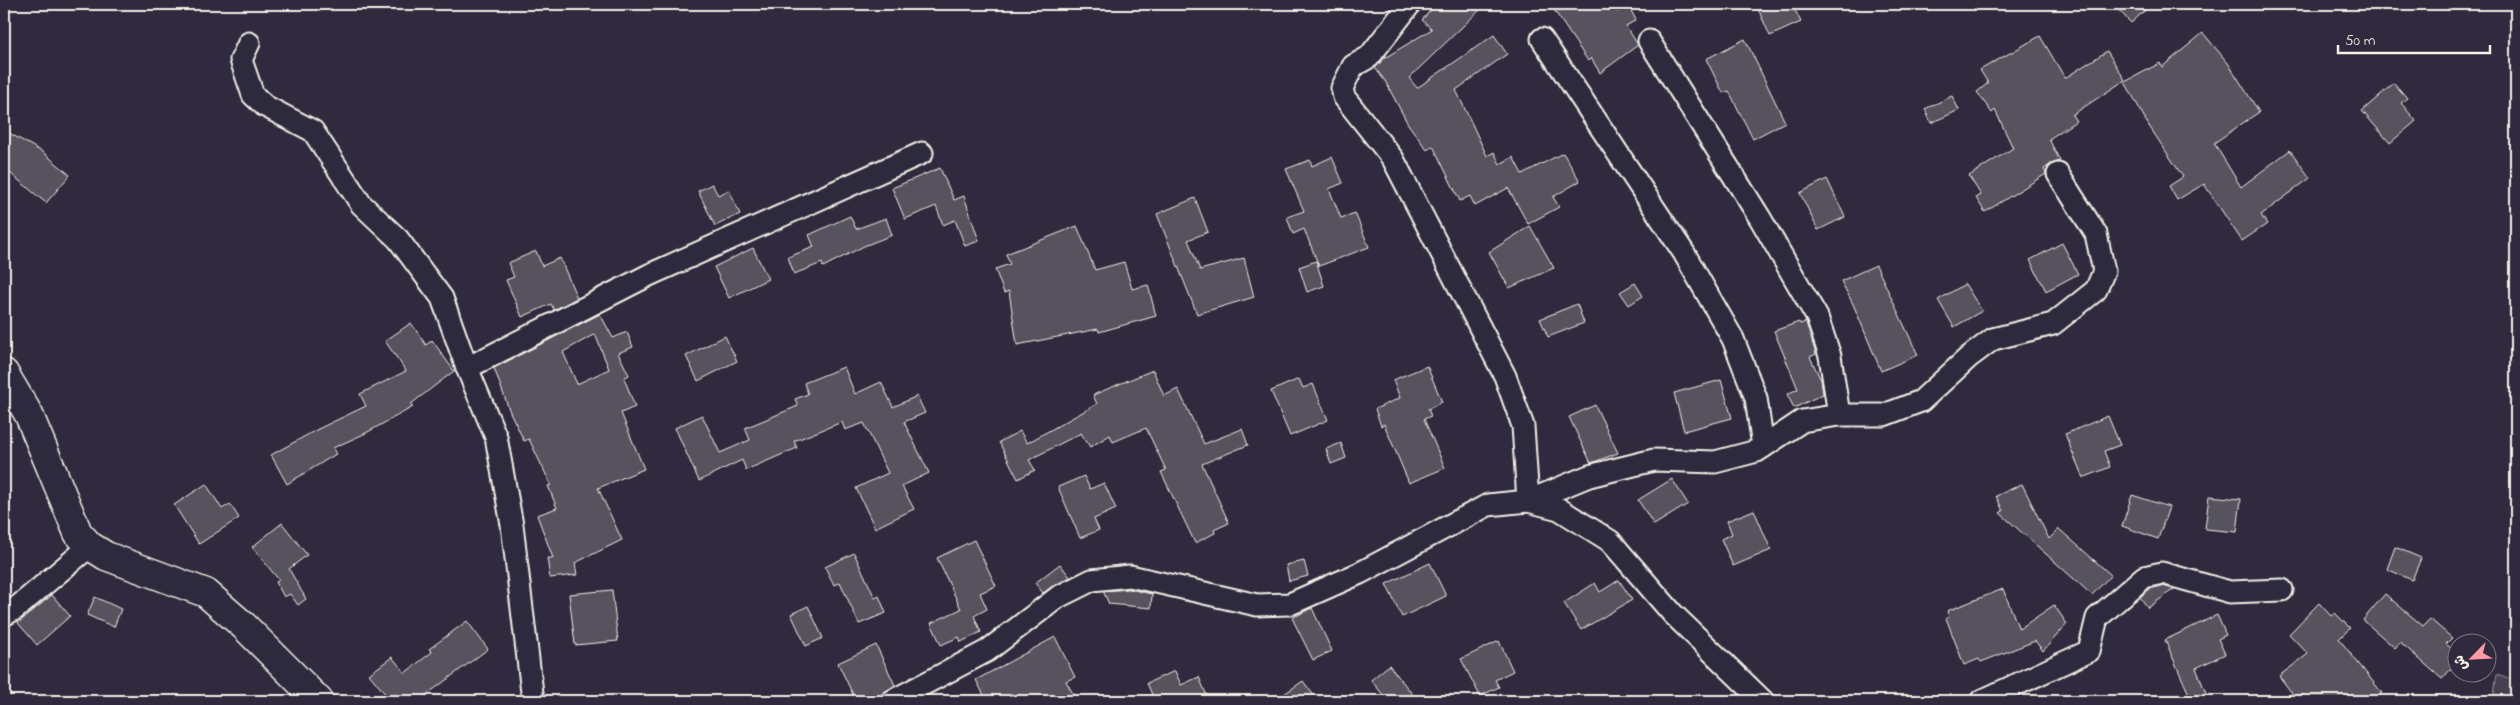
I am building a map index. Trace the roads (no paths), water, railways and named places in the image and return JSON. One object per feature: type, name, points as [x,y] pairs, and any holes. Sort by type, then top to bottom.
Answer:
[{"type":"main road","points":[[4,373],[13,385],[29,415],[78,533],[90,546],[106,556],[206,593],[244,626],[318,701]]},
{"type":"street","points":[[1410,4],[1369,57],[1353,66],[1342,88],[1344,97],[1393,159],[1505,376],[1523,426],[1528,500]]},
{"type":"street","points":[[1542,39],[1684,253],[1733,338],[1756,398],[1763,447]]},
{"type":"street","points":[[1649,41],[1760,218],[1817,317],[1830,356],[1839,415]]},
{"type":"street","points":[[249,43],[242,60],[253,95],[265,106],[314,131],[361,204],[398,239],[442,298],[467,368],[496,437],[512,525],[533,701]]},
{"type":"street","points":[[467,368],[649,275],[922,153]]},
{"type":"street","points":[[892,701],[987,651],[1058,597],[1092,580],[1130,576],[1257,605],[1290,604],[1360,573],[1488,505],[1528,500],[1589,476],[1654,460],[1716,462],[1757,451],[1802,422],[1839,415],[1884,415],[1921,401],[1969,357],[1993,339],[2054,324],[2096,290],[2104,271],[2096,234],[2058,174]]},
{"type":"street","points":[[1528,500],[1559,509],[1610,541],[1673,614],[1763,701]]},
{"type":"street","points":[[4,615],[15,609],[90,546]]},
{"type":"street","points":[[1981,701],[2089,652],[2097,618],[2144,577],[2162,573],[2230,592],[2282,590]]}]
